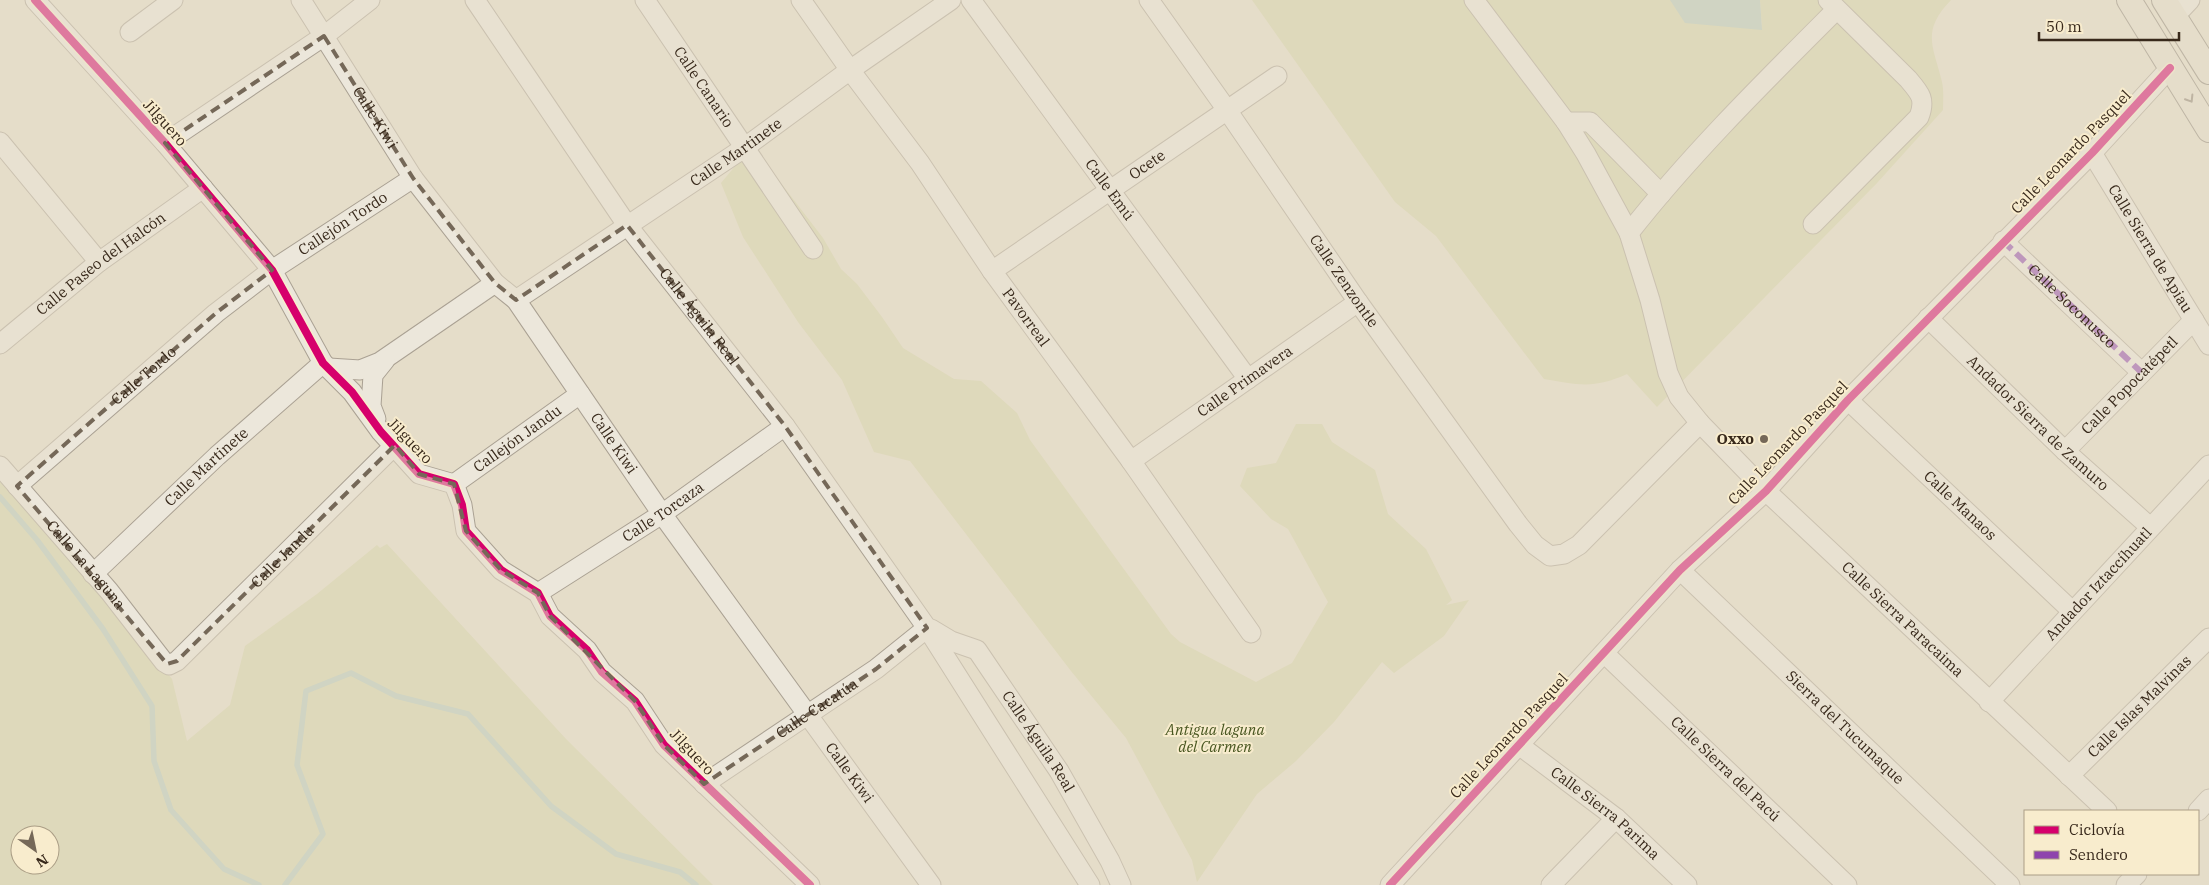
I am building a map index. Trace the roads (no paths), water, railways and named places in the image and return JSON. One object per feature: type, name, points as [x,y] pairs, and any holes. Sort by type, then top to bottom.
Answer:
[{"type":"main road","points":[[2130,0],[2209,130]]},
{"type":"main road","points":[[2169,8],[2209,72]]},
{"type":"street","name":"Jilguero","points":[[35,0],[165,143],[272,270],[326,366],[352,392],[381,432],[395,445],[419,474],[454,484]]},
{"type":"street","points":[[130,32],[173,0]]},
{"type":"street","name":"Calle Kiwi","points":[[301,0],[413,178],[495,283],[516,300],[662,514],[931,885]]},
{"type":"street","points":[[165,143],[324,36],[370,0]]},
{"type":"street","name":"Calle Águila Real","points":[[475,0],[628,226],[785,426],[927,628],[1090,885]]},
{"type":"street","name":"Calle Canario","points":[[645,0],[813,249]]},
{"type":"street","name":"Pavorreal","points":[[801,0],[850,70],[920,163],[992,271],[1131,461],[1251,634]]},
{"type":"street","name":"Calle Martinete","points":[[516,300],[744,148],[850,70],[952,0]]},
{"type":"street","name":"Calle Emú","points":[[971,0],[1248,379]]},
{"type":"street","name":"Calle Zenzontle","points":[[1149,0],[1227,110],[1358,302],[1518,524],[1535,544],[1550,556],[1564,554],[1579,545],[1700,423]]},
{"type":"street","name":"Calle Sierra Paracaima","points":[[1474,0],[1566,122],[1586,154],[1629,233],[1650,300],[1668,373],[1679,397],[1700,423],[1766,491],[2106,810]]},
{"type":"street","points":[[2169,8],[2190,0]]},
{"type":"street","points":[[1629,233],[1661,194],[1751,97],[1832,5],[1908,79],[1919,92],[1923,105],[1919,117],[1813,224]]},
{"type":"street","name":"Calle Leonardo Pasquel","points":[[1390,885],[1680,570],[1766,491],[1848,400],[2092,153],[2170,68]]},
{"type":"street","name":"Ocete","points":[[992,271],[1277,76]]},
{"type":"street","points":[[1566,122],[1590,122],[1661,194]]},
{"type":"street","points":[[0,142],[99,262]]},
{"type":"street","name":"Calle Sierra de Apiau","points":[[2092,153],[2209,345]]},
{"type":"street","name":"Callejón Tordo","points":[[272,270],[413,178]]},
{"type":"street","name":"Calle Paseo del Halcón","points":[[0,344],[99,262],[203,188]]},
{"type":"street","name":"Calle Soconusco","points":[[2003,241],[2141,372]]},
{"type":"street","name":"Calle Tordo","points":[[17,486],[216,313],[272,270]]},
{"type":"street","points":[[326,366],[360,370],[387,357],[495,283]]},
{"type":"street","name":"Calle Primavera","points":[[1131,461],[1358,302]]},
{"type":"street","name":"Andador Sierra de Zamuro","points":[[1928,318],[2065,451],[2150,527]]},
{"type":"street","name":"Calle Popocatépetl","points":[[2065,451],[2194,320]]},
{"type":"street","points":[[381,432],[371,406],[372,383],[373,375],[387,357]]},
{"type":"street","name":"Calle Martinete","points":[[94,574],[217,456],[326,366]]},
{"type":"street","name":"Callejón Jandu","points":[[454,484],[580,394]]},
{"type":"street","name":"Calle Manaos","points":[[1848,400],[2072,611]]},
{"type":"street","name":"Calle Torcaza","points":[[538,593],[662,514],[785,426]]},
{"type":"street","name":"Calle Jandu","points":[[169,665],[177,661],[395,445]]},
{"type":"street","name":"Andador Iztaccíhuatl","points":[[1989,702],[2209,465]]},
{"type":"street","name":"Calle La Laguna","points":[[0,466],[94,574],[164,662],[169,665]]},
{"type":"street","points":[[454,484],[462,505],[466,531],[501,570],[538,593]]},
{"type":"street","name":"Sierra del Tucumaque","points":[[1680,570],[2010,885]]},
{"type":"street","name":"Jilguero","points":[[538,593],[550,616],[587,650],[602,672],[636,701],[664,745],[810,885]]},
{"type":"street","name":"Calle Águila Real","points":[[927,628],[951,641],[977,650],[1059,772],[1110,861],[1121,885]]},
{"type":"street","name":"Calle Cacatúa","points":[[704,784],[876,669],[927,628]]},
{"type":"street","name":"Calle Islas Malvinas","points":[[2069,776],[2209,638]]},
{"type":"street","name":"Calle Sierra del Pacú","points":[[1604,653],[1847,885]]},
{"type":"street","name":"Calle Sierra Parima","points":[[1519,745],[1616,818],[1687,885]]},
{"type":"street","points":[[2199,810],[2209,800]]},
{"type":"street","points":[[1551,885],[1616,818]]},
{"type":"street","points":[[2126,885],[2136,875]]},
{"type":"waterway","points":[[0,497],[37,540],[103,629],[152,706],[154,761],[171,810],[224,869],[259,885]]},
{"type":"waterway","points":[[285,885],[323,834],[297,765],[306,691],[351,673],[396,696],[468,714],[551,806],[616,854],[680,872],[696,885]]},
{"type":"place","name":"Oxxo","points":[[1764,439]]},
{"type":"park label","name":"Antigua laguna del Carmen","points":[[1215,738]]}]
